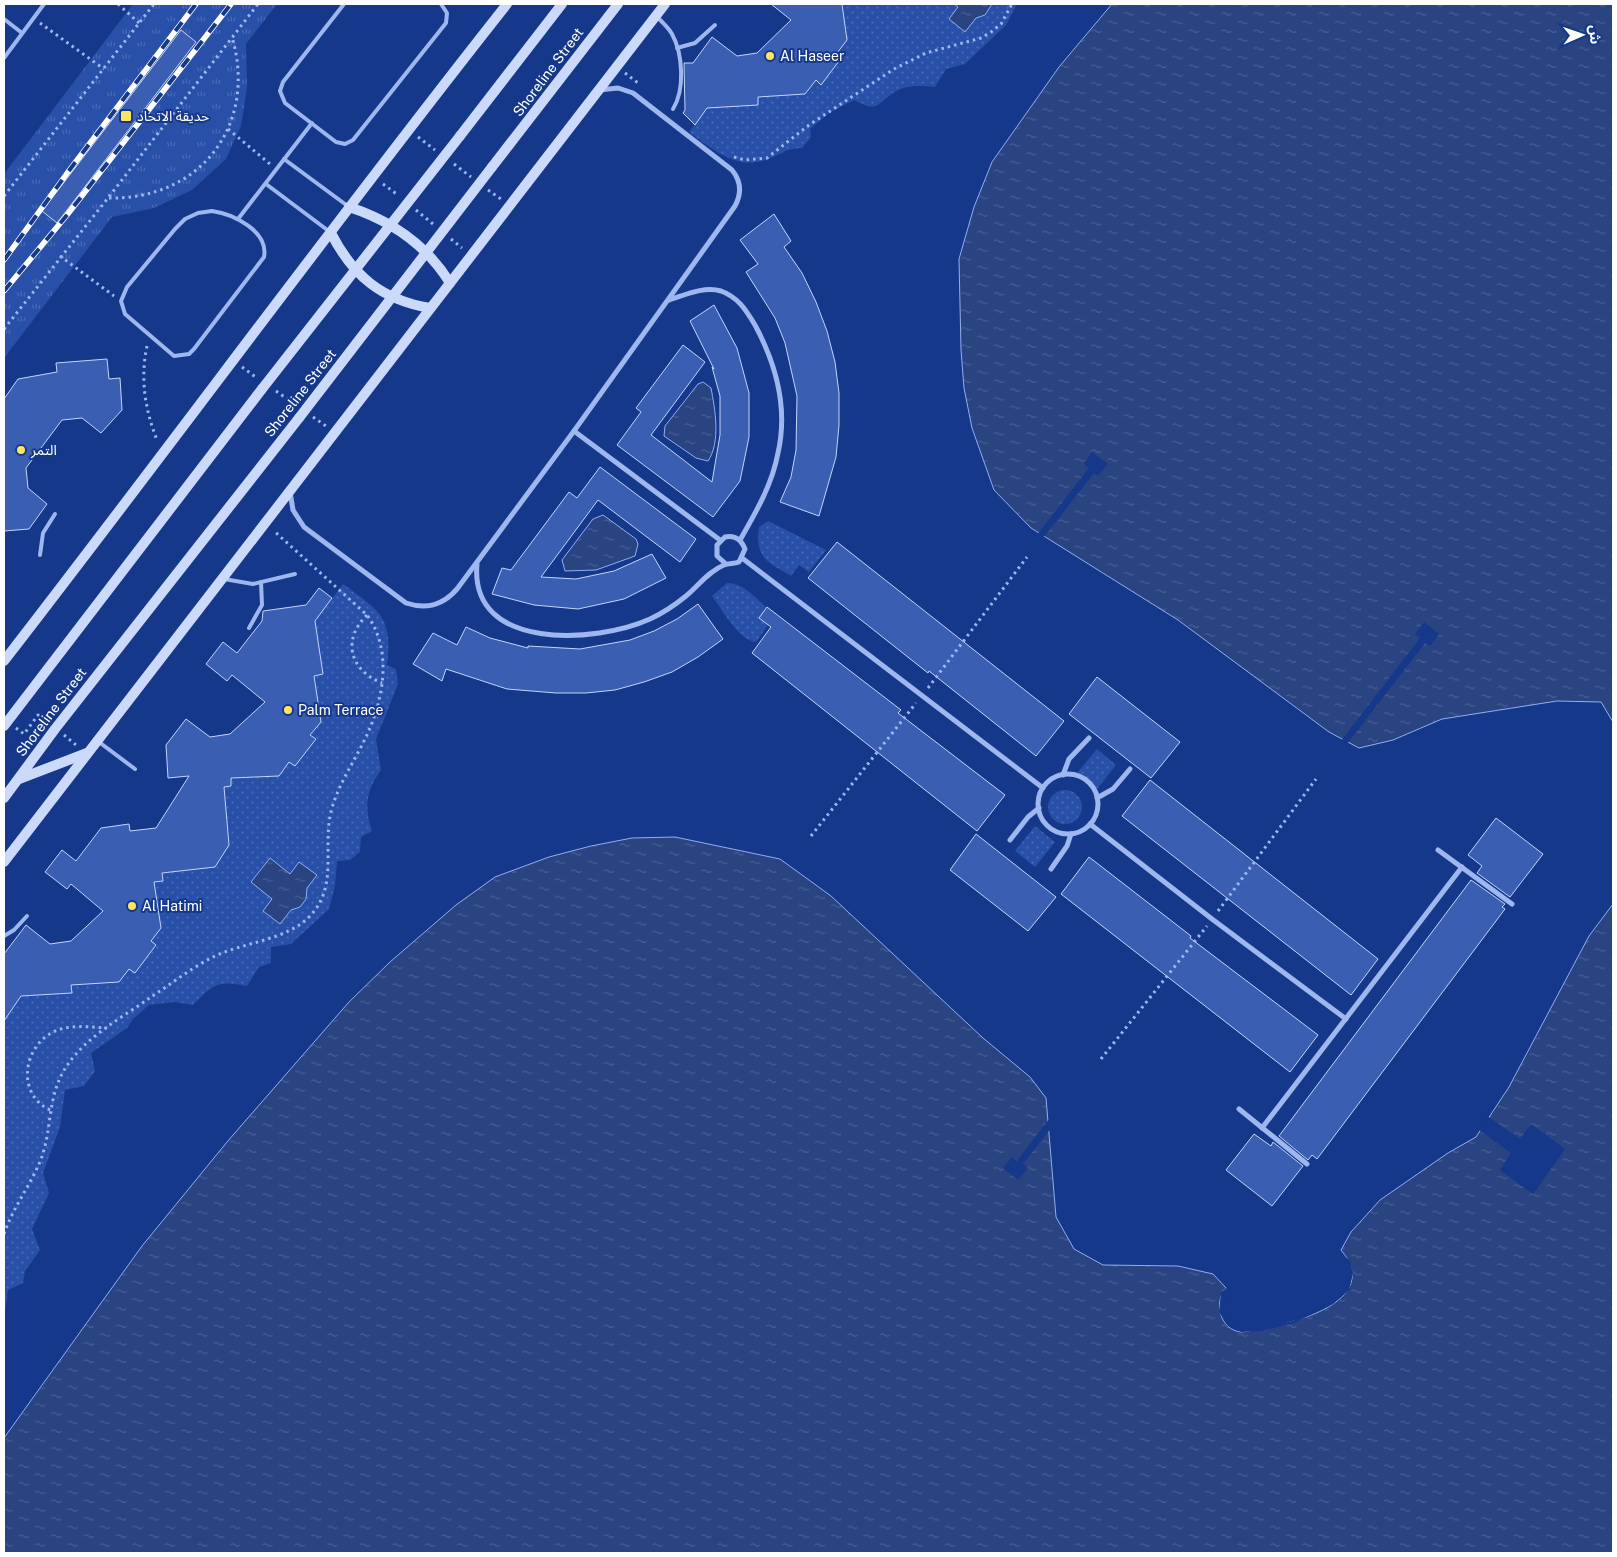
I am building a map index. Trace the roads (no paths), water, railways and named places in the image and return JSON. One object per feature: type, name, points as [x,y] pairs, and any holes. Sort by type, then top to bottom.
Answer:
[{"type":"street","points":[[4,661],[331,233],[408,129],[507,4]]},
{"type":"street","name":"Shoreline Street","points":[[6,723],[562,4]]},
{"type":"street","name":"Shoreline Street","points":[[4,798],[55,728],[618,4]]},
{"type":"street","points":[[4,862],[665,4]]},
{"type":"street","points":[[290,489],[293,510],[304,527],[406,603],[425,607],[443,602],[457,589],[669,300],[735,206],[740,190],[738,179],[727,166],[630,91],[618,88],[598,90]]},
{"type":"street","points":[[349,207],[384,220],[414,241],[437,264],[450,283]]},
{"type":"street","points":[[331,233],[341,252],[354,270],[370,284],[389,296],[430,308]]},
{"type":"street","points":[[669,300],[707,290],[731,296],[748,314],[767,350],[774,369],[781,410],[779,452],[767,491],[740,540]]},
{"type":"street","points":[[574,431],[720,540]]},
{"type":"street","points":[[477,563],[479,589],[486,605],[498,618],[526,630],[568,636],[610,632],[650,619],[686,596],[726,564],[734,564],[742,558],[744,549],[740,540],[730,536],[720,540],[716,550],[717,556],[726,564]]},
{"type":"street","points":[[742,558],[1042,788]]},
{"type":"street","points":[[1063,775],[1069,759],[1089,738]]},
{"type":"street","points":[[18,779],[87,753]]},
{"type":"street","points":[[1097,798],[1113,789],[1130,769]]},
{"type":"street","points":[[1063,775],[1077,775],[1086,780],[1097,798],[1096,815],[1090,824],[1082,830],[1071,834],[1060,833],[1050,828],[1043,820],[1039,808],[1042,788],[1049,781],[1063,775]]},
{"type":"street","points":[[1010,840],[1028,817],[1039,808]]},
{"type":"street","points":[[1090,824],[1212,919],[1346,1019]]},
{"type":"street","points":[[1051,869],[1067,846],[1071,834]]},
{"type":"street","points":[[1438,850],[1512,904]]},
{"type":"street","points":[[1262,1128],[1462,867]]},
{"type":"street","points":[[1239,1109],[1307,1164]]},
{"type":"lane","points":[[4,58],[44,4]]},
{"type":"lane","points":[[344,4],[281,86],[282,99],[340,144],[353,140],[446,23],[447,12],[441,4]]},
{"type":"lane","points":[[656,16],[669,30],[677,48],[682,88],[679,101],[673,110]]},
{"type":"lane","points":[[4,19],[22,33]]},
{"type":"lane","points":[[677,48],[695,43],[716,25]]},
{"type":"lane","points":[[238,219],[312,123]]},
{"type":"lane","points":[[284,159],[349,207]]},
{"type":"lane","points":[[266,184],[331,233]]},
{"type":"lane","points":[[212,211],[226,213],[238,219],[262,240],[265,251],[262,262],[188,354],[174,356],[124,314],[121,301],[127,287],[186,219],[198,213],[212,211]]},
{"type":"lane","points":[[40,555],[43,533],[55,514]]},
{"type":"lane","points":[[221,578],[236,583],[261,582],[296,574]]},
{"type":"lane","points":[[249,628],[262,605],[261,582]]},
{"type":"lane","points":[[97,740],[135,768]]},
{"type":"lane","points":[[4,936],[14,930],[27,916]]},
{"type":"water","points":[[954,4],[992,4],[985,15],[976,18],[965,32],[949,19],[958,7]]},
{"type":"water","points":[[1112,4],[1613,4],[1613,722],[1601,702],[1557,701],[1442,719],[1393,740],[1359,748],[1329,732],[1178,620],[1031,528],[994,490],[972,428],[964,388],[961,350],[959,259],[974,207],[992,162],[1059,67]]},
{"type":"water","points":[[703,382],[711,388],[716,425],[715,445],[708,461],[696,458],[664,436],[665,426],[698,384]]},
{"type":"water","points":[[603,515],[636,539],[638,544],[635,556],[596,570],[565,571],[562,560],[593,519]]},
{"type":"water","points":[[675,837],[780,859],[831,896],[983,1038],[1030,1077],[1046,1098],[1056,1217],[1074,1249],[1103,1265],[1178,1266],[1213,1274],[1226,1288],[1222,1294],[1219,1308],[1224,1321],[1234,1330],[1241,1332],[1279,1325],[1315,1314],[1344,1295],[1351,1282],[1351,1267],[1341,1250],[1351,1232],[1380,1200],[1448,1153],[1476,1137],[1509,1087],[1589,936],[1613,904],[1613,1553],[4,1553],[4,1438],[142,1246],[227,1142],[349,1002],[390,962],[456,905],[495,877],[549,857],[591,846],[632,838]]},
{"type":"water","points":[[270,858],[290,874],[299,862],[317,875],[307,888],[306,899],[300,907],[291,910],[280,924],[263,911],[272,899],[251,882]]},
{"type":"railway","points":[[4,260],[68,172],[196,4]]},
{"type":"railway","points":[[4,291],[67,215],[231,4]]},
{"type":"place","name":"Al Haseer","points":[[770,56]]},
{"type":"place","name":"حديقة الاتحاد","points":[[126,116]]},
{"type":"place","name":"التمر","points":[[21,450]]},
{"type":"place","name":"Palm Terrace","points":[[288,710]]},
{"type":"place","name":"Al Hatimi","points":[[132,906]]}]
